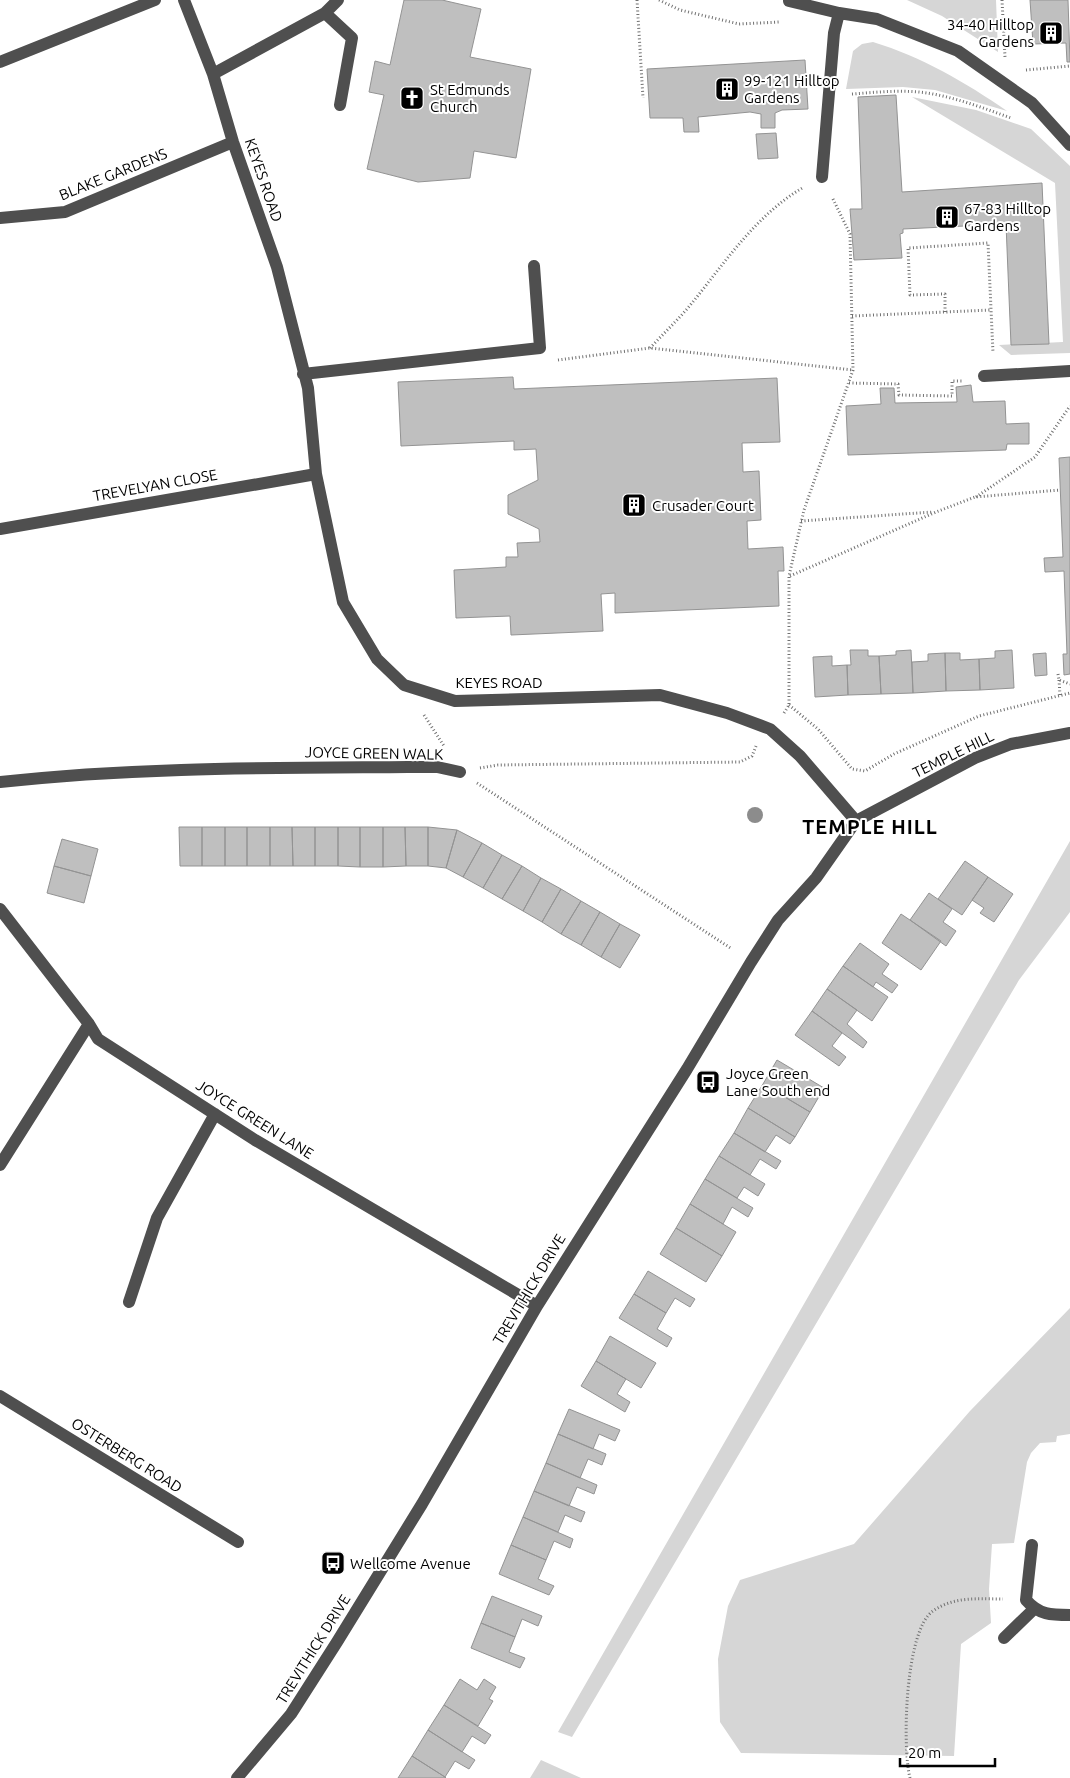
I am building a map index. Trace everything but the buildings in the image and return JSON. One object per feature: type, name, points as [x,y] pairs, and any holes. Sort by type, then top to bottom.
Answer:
[{"type":"street","points":[[0,62],[155,0]]},
{"type":"street","name":"KEYES ROAD","points":[[184,0],[213,74],[233,142],[277,267],[308,388],[316,474],[344,602],[377,659],[404,684],[455,700],[660,695],[727,713],[770,729],[800,756],[856,821]]},
{"type":"street","points":[[213,74],[325,13],[338,0]]},
{"type":"street","points":[[789,1],[839,13],[878,19],[958,51],[1032,104],[1070,145]]},
{"type":"street","points":[[325,13],[352,38],[340,105]]},
{"type":"street","points":[[822,177],[834,33],[839,13]]},
{"type":"street","name":"BLAKE GARDENS","points":[[0,218],[65,212],[233,142]]},
{"type":"street","points":[[303,374],[540,348],[534,266]]},
{"type":"street","points":[[984,376],[1070,371]]},
{"type":"street","name":"TREVELYAN CLOSE","points":[[0,529],[316,474]]},
{"type":"street","name":"TEMPLE HILL","points":[[856,821],[975,758],[1011,744],[1070,733]]},
{"type":"street","name":"JOYCE GREEN WALK","points":[[0,782],[72,774],[177,768],[408,767],[437,768],[460,772]]},
{"type":"street","name":"TREVITHICK DRIVE","points":[[236,1778],[291,1714],[337,1642],[422,1504],[537,1306],[687,1069],[778,920],[816,878],[856,821]]},
{"type":"street","name":"JOYCE GREEN LANE","points":[[0,909],[89,1024],[98,1039],[215,1114],[537,1306]]},
{"type":"street","points":[[0,1165],[89,1024]]},
{"type":"street","points":[[129,1302],[157,1218],[215,1114]]},
{"type":"street","name":"OSTERBERG ROAD","points":[[0,1396],[238,1542]]},
{"type":"street","points":[[1004,1638],[1030,1604],[1032,1545]]},
{"type":"street","points":[[1030,1604],[1047,1615],[1070,1616]]},
{"type":"path","points":[[637,0],[642,98]]},
{"type":"path","points":[[659,0],[680,10],[739,24],[786,22]]},
{"type":"path","points":[[1002,0],[1005,61]]},
{"type":"path","points":[[1018,71],[1070,66]]},
{"type":"path","points":[[829,96],[908,91],[933,94],[964,102],[1017,121],[1032,104]]},
{"type":"path","points":[[650,348],[691,304],[725,258],[783,199],[822,177],[850,234],[853,370],[801,521],[790,576],[789,705],[818,729],[852,769],[865,771],[894,754],[979,716],[1070,693]]},
{"type":"path","points":[[852,316],[945,312],[991,310],[988,243],[908,248],[910,295],[945,294],[945,312]]},
{"type":"path","points":[[555,360],[650,348],[853,370]]},
{"type":"path","points":[[849,383],[898,384],[899,395],[952,396],[952,381],[968,381]]},
{"type":"path","points":[[790,576],[936,512],[975,497],[1035,457],[1070,406]]},
{"type":"path","points":[[975,497],[1060,490]]},
{"type":"path","points":[[801,521],[936,512]]},
{"type":"path","points":[[1058,674],[1060,695]]},
{"type":"path","points":[[1059,680],[1070,684]]},
{"type":"path","points":[[404,684],[460,772],[498,765],[740,762],[752,756],[759,740],[770,729]]},
{"type":"path","name":"JOYCE GREEN WALK","points":[[460,772],[751,962]]},
{"type":"path","points":[[910,1778],[905,1761],[909,1676],[914,1649],[923,1624],[931,1612],[946,1603],[964,1598],[1030,1604]]},
{"type":"shaded area","points":[[907,0],[996,0],[998,52],[942,16]]},
{"type":"shaded area","points":[[873,42],[909,55],[943,71],[1007,111],[935,90],[903,87],[846,89],[853,51],[862,44]]},
{"type":"shaded area","points":[[912,97],[976,110],[1031,129],[1070,166],[1070,353],[1011,355],[999,345],[1063,342],[1055,183]]},
{"type":"shaded area","points":[[1070,841],[1070,912],[1019,980],[572,1737],[558,1732]]},
{"type":"shaded area","points":[[1070,1308],[1070,1434],[1057,1436],[1056,1442],[1040,1443],[1031,1453],[1027,1462],[1014,1543],[992,1544],[989,1589],[991,1623],[961,1644],[954,1756],[741,1753],[720,1722],[718,1659],[728,1606],[740,1580],[854,1544],[970,1411]]},
{"type":"shaded area","points":[[541,1760],[581,1778],[530,1778]]},
{"type":"place","name":"34-40 Hilltop Gardens","points":[[1051,33]]},
{"type":"place","name":"99-121 Hilltop Gardens","points":[[727,89]]},
{"type":"place","name":"St Edmunds Church","points":[[412,98]]},
{"type":"place","name":"67-83 Hilltop Gardens","points":[[947,217]]},
{"type":"place","name":"Crusader Court","points":[[634,505]]},
{"type":"place","name":"Joyce Green Lane South end","points":[[708,1082]]},
{"type":"place","name":"Wellcome Avenue","points":[[333,1563]]},
{"type":"district","name":"TEMPLE HILL","points":[[870,826]]}]
